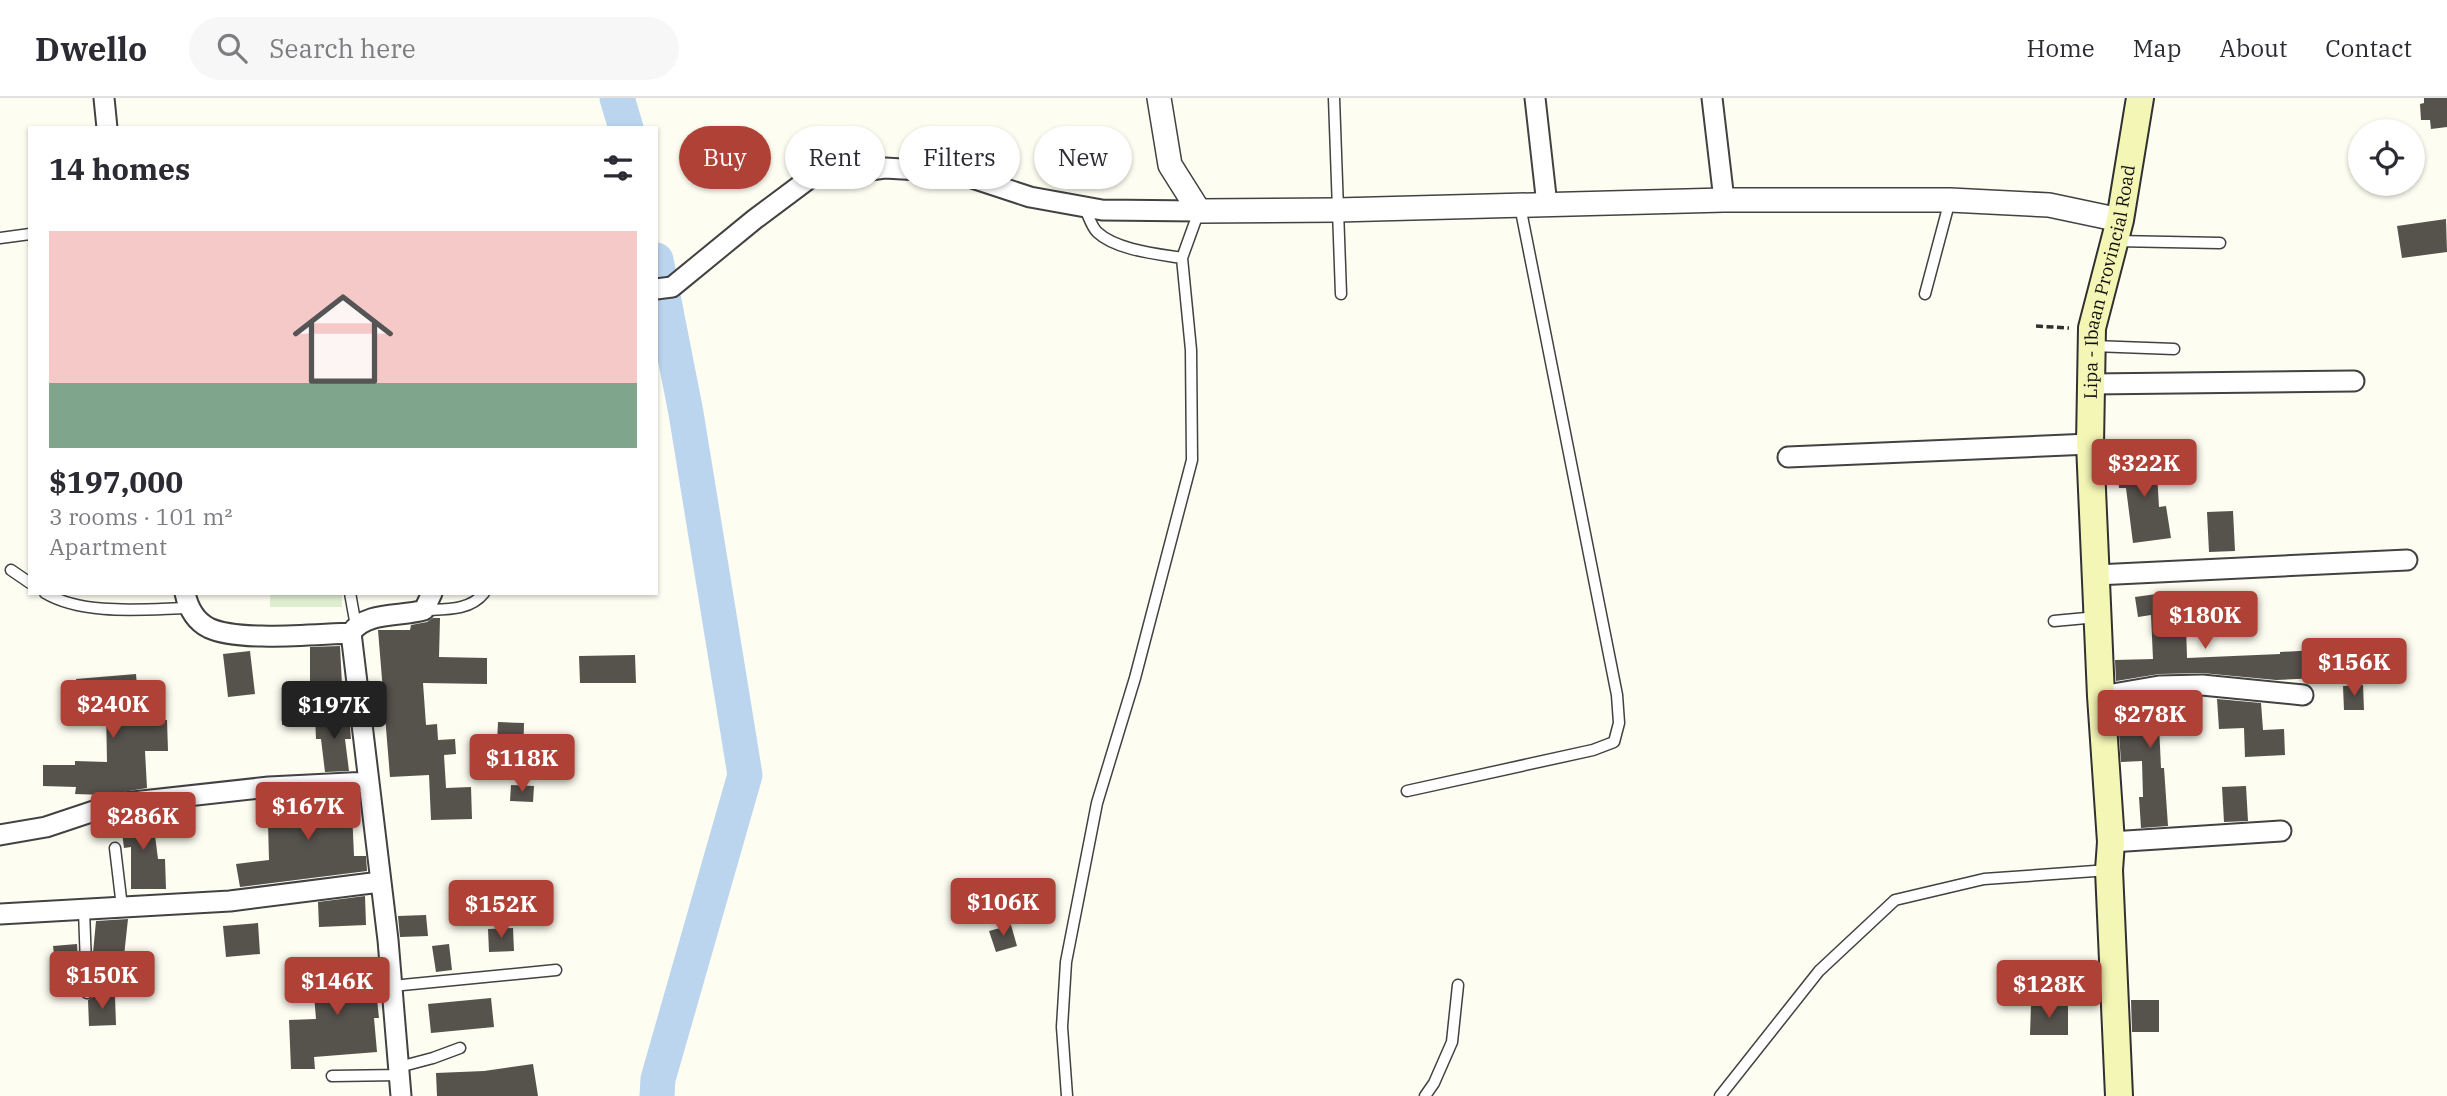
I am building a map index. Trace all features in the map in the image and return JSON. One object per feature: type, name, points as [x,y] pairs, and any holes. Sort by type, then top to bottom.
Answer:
[{"type":"main road","name":"Lipa - Ibaan Provincial Road","points":[[2119,1096],[2109,870],[2111,842],[2101,696],[2090,444],[2091,384],[2092,337],[2117,231],[2140,98]]},
{"type":"street","points":[[104,98],[107,126]]},
{"type":"street","points":[[1159,98],[1170,165],[1199,211]]},
{"type":"street","points":[[1535,98],[1547,205]]},
{"type":"street","points":[[1712,98],[1724,200]]},
{"type":"street","points":[[664,288],[810,178],[885,169],[954,172],[1030,197],[1102,210],[1337,210],[1724,200],[1950,200],[2049,205],[2117,231]]},
{"type":"street","points":[[2091,384],[2354,381]]},
{"type":"street","points":[[1788,457],[2090,444]]},
{"type":"street","points":[[2096,575],[2407,560]]},
{"type":"street","points":[[187,601],[206,627],[232,635],[353,629],[373,618],[412,614],[428,602]]},
{"type":"street","points":[[353,629],[392,986],[401,1096]]},
{"type":"street","points":[[2101,696],[2159,686],[2191,685],[2303,695]]},
{"type":"street","points":[[0,835],[46,827],[115,803],[269,787],[369,782]]},
{"type":"street","points":[[2111,842],[2281,831]]},
{"type":"street","points":[[0,914],[230,901],[380,882]]},
{"type":"lane","points":[[1334,98],[1341,294]]},
{"type":"lane","points":[[1925,294],[1950,200]]},
{"type":"lane","points":[[1084,206],[1097,231],[1117,242],[1138,251],[1182,258]]},
{"type":"lane","points":[[1407,791],[1593,750],[1614,741],[1619,723],[1617,695],[1520,206]]},
{"type":"lane","points":[[1067,1096],[1062,1027],[1066,962],[1097,803],[1135,678],[1192,460],[1191,350],[1182,258],[1199,211]]},
{"type":"lane","points":[[2117,231],[2221,243]]},
{"type":"lane","points":[[0,238],[28,234]]},
{"type":"lane","points":[[2092,337],[2174,349]]},
{"type":"lane","points":[[11,570],[28,582]]},
{"type":"lane","points":[[49,595],[60,602],[122,610],[187,601]]},
{"type":"lane","points":[[350,595],[353,629]]},
{"type":"lane","points":[[428,602],[457,609],[479,600],[483,595]]},
{"type":"lane","points":[[2054,621],[2098,617]]},
{"type":"lane","points":[[115,848],[122,907]]},
{"type":"lane","points":[[1720,1096],[1819,971],[1895,900],[1984,879],[2109,870]]},
{"type":"lane","points":[[84,910],[87,993]]},
{"type":"lane","points":[[392,986],[556,970]]},
{"type":"lane","points":[[1425,1096],[1434,1083],[1452,1042],[1458,985]]},
{"type":"lane","points":[[332,1076],[399,1071],[460,1048]]},
{"type":"path","points":[[2036,327],[2092,337]]},
{"type":"green space","points":[[270,595],[342,595],[342,607],[270,607]]},
{"type":"building","points":[[2424,98],[2447,98],[2447,127],[2431,129],[2430,120],[2421,119],[2420,104],[2424,103]]},
{"type":"building","points":[[2446,219],[2447,252],[2402,258],[2397,226]]},
{"type":"building","points":[[2156,456],[2159,507],[2166,506],[2171,538],[2133,543],[2126,488],[2119,488],[2117,459]]},
{"type":"building","points":[[2233,511],[2235,551],[2209,552],[2207,512]]},
{"type":"building","points":[[2178,591],[2182,627],[2186,626],[2187,658],[2317,650],[2319,678],[2276,680],[2202,673],[2159,674],[2116,681],[2115,660],[2153,659],[2151,615],[2138,617],[2135,597]]},
{"type":"building","points":[[440,618],[439,657],[487,658],[487,684],[423,683],[426,725],[437,724],[438,740],[455,739],[456,754],[444,755],[446,788],[471,787],[472,819],[431,820],[429,775],[390,777],[378,630],[410,630],[411,625]]},
{"type":"building","points":[[340,646],[342,685],[310,685],[310,647]]},
{"type":"building","points":[[250,651],[255,694],[228,697],[223,654]]},
{"type":"building","points":[[635,655],[636,683],[580,683],[579,656]]},
{"type":"building","points":[[136,674],[140,720],[167,720],[168,751],[145,751],[147,788],[104,795],[75,794],[76,787],[43,786],[43,765],[75,765],[75,761],[107,762],[106,708],[79,710],[76,679]]},
{"type":"building","points":[[2363,685],[2364,710],[2344,710],[2343,686]]},
{"type":"building","points":[[2160,698],[2188,698],[2190,722],[2159,725],[2168,826],[2141,828],[2139,797],[2143,797],[2142,761],[2121,762],[2117,706]]},
{"type":"building","points":[[2217,699],[2261,703],[2263,730],[2284,729],[2285,755],[2245,757],[2244,728],[2219,729]]},
{"type":"building","points":[[307,704],[307,724],[282,725],[282,705]]},
{"type":"building","points":[[349,715],[351,739],[345,739],[349,771],[325,772],[321,739],[316,739],[315,716]]},
{"type":"building","points":[[498,722],[524,723],[523,764],[496,763]]},
{"type":"building","points":[[511,785],[534,786],[533,802],[510,801]]},
{"type":"building","points":[[2246,786],[2248,821],[2224,822],[2222,787]]},
{"type":"building","points":[[358,795],[360,811],[352,811],[354,856],[366,856],[367,871],[240,887],[236,864],[269,860],[268,823],[277,823],[276,799]]},
{"type":"building","points":[[152,812],[158,859],[165,859],[166,889],[131,889],[131,847],[124,848],[120,816]]},
{"type":"building","points":[[365,896],[366,925],[319,927],[318,902]]},
{"type":"building","points":[[426,915],[428,936],[400,937],[398,916]]},
{"type":"building","points":[[128,919],[124,956],[93,953],[96,921]]},
{"type":"building","points":[[258,923],[260,954],[226,957],[223,926]]},
{"type":"building","points":[[1011,925],[1017,946],[996,952],[989,931]]},
{"type":"building","points":[[513,928],[514,951],[489,952],[488,929]]},
{"type":"building","points":[[77,944],[79,976],[57,978],[53,946]]},
{"type":"building","points":[[449,944],[452,970],[436,972],[432,946]]},
{"type":"building","points":[[369,962],[371,990],[376,990],[379,1018],[374,1018],[377,1052],[314,1057],[315,1069],[291,1069],[289,1020],[316,1019],[314,995],[320,994],[319,965]]},
{"type":"building","points":[[115,996],[116,1025],[89,1026],[88,1000],[93,997]]},
{"type":"building","points":[[491,998],[494,1027],[431,1033],[428,1004]]},
{"type":"building","points":[[2131,1000],[2159,1000],[2159,1032],[2132,1032]]},
{"type":"building","points":[[2031,1004],[2068,1004],[2068,1035],[2030,1035]]},
{"type":"building","points":[[533,1064],[538,1096],[437,1096],[436,1073],[484,1071]]},
{"type":"waterway","points":[[617,98],[625,126]]},
{"type":"waterway","points":[[657,1096],[658,1079],[745,775],[686,413],[658,270]]}]
